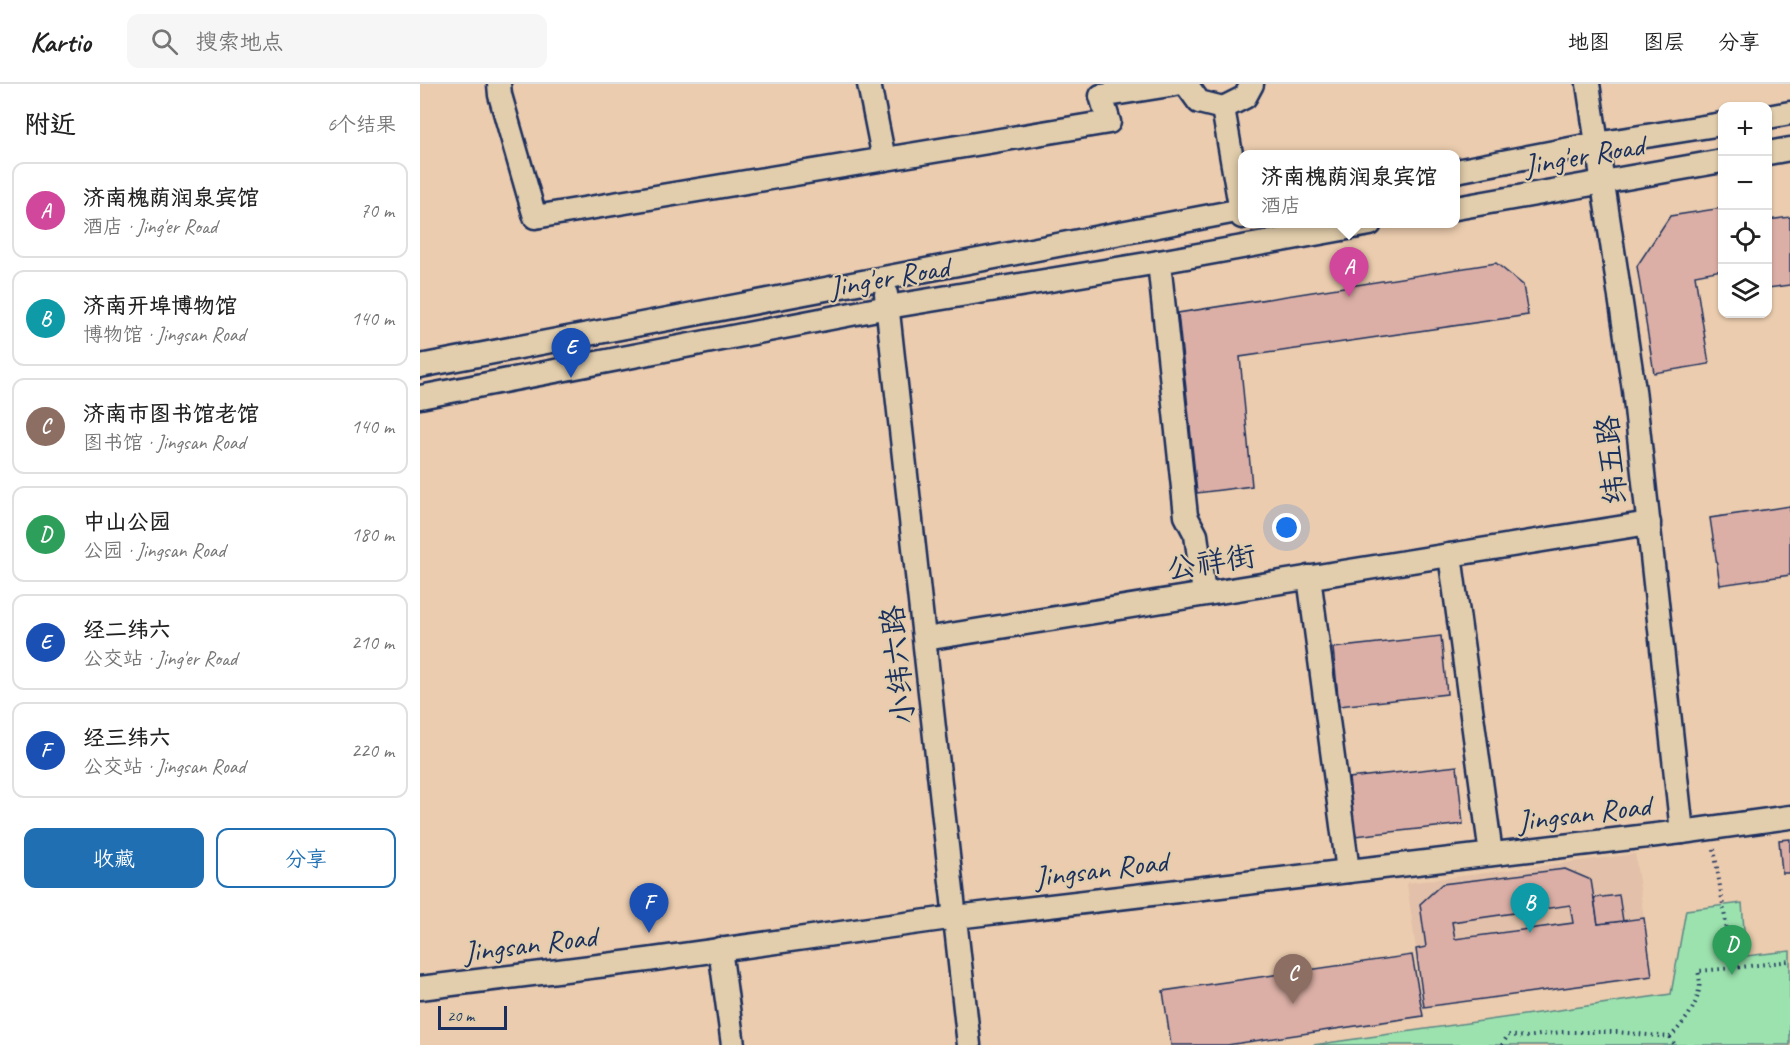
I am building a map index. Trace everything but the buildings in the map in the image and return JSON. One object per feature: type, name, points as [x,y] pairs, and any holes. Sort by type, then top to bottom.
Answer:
[{"type":"street","points":[[499,84],[500,95],[535,217],[1109,122],[1101,96],[1176,84]]},
{"type":"street","points":[[869,84],[884,159]]},
{"type":"street","points":[[1186,84],[1199,102],[1223,108],[1245,97],[1252,84]]},
{"type":"street","name":"纬五路","points":[[1588,84],[1634,390],[1682,832]]},
{"type":"street","points":[[1223,108],[1238,193]]},
{"type":"street","points":[[1772,116],[1790,113]]},
{"type":"street","name":"Jing'er Road","points":[[1460,170],[1596,144],[1718,125]]},
{"type":"street","points":[[1772,152],[1790,149]]},
{"type":"street","name":"Jing'er Road","points":[[1460,207],[1718,161]]},
{"type":"street","name":"Jing'er Road","points":[[420,366],[883,278],[1238,222]]},
{"type":"street","name":"Jing'er Road","points":[[420,397],[888,307],[1159,262],[1238,223]]},
{"type":"street","points":[[1159,262],[1186,516],[1196,535],[1204,593]]},
{"type":"street","name":"小纬六路","points":[[883,278],[969,1045]]},
{"type":"street","name":"公祥街","points":[[925,639],[1649,523]]},
{"type":"street","points":[[1450,555],[1491,854]]},
{"type":"street","points":[[1310,577],[1348,871]]},
{"type":"street","name":"Jingsan Road","points":[[420,988],[956,917],[1682,832],[1790,817]]},
{"type":"street","points":[[720,949],[733,1045]]},
{"type":"path","points":[[1711,828],[1734,968]]},
{"type":"path","points":[[1670,1037],[1686,1020],[1697,999],[1700,979],[1698,971],[1790,961]]},
{"type":"path","points":[[1502,1045],[1508,1035],[1526,1037],[1561,1032],[1616,1032],[1670,1037]]},
{"type":"path","points":[[1670,1037],[1675,1045]]},
{"type":"shaded area","points":[[1635,854],[1652,976],[1424,1007],[1407,883]]},
{"type":"green space","points":[[1742,903],[1746,956],[1790,951],[1790,1045],[1313,1045],[1671,994],[1686,910]]},
{"type":"place","name":"济南槐荫润泉宾馆","points":[[1349,297]]},
{"type":"place","name":"经二纬六","points":[[571,378]]},
{"type":"place","name":"经三纬六","points":[[649,933]]},
{"type":"place","name":"济南开埠博物馆","points":[[1530,933]]},
{"type":"place","name":"中山公园","points":[[1732,975]]},
{"type":"place","name":"济南市图书馆老馆","points":[[1293,1004]]}]
